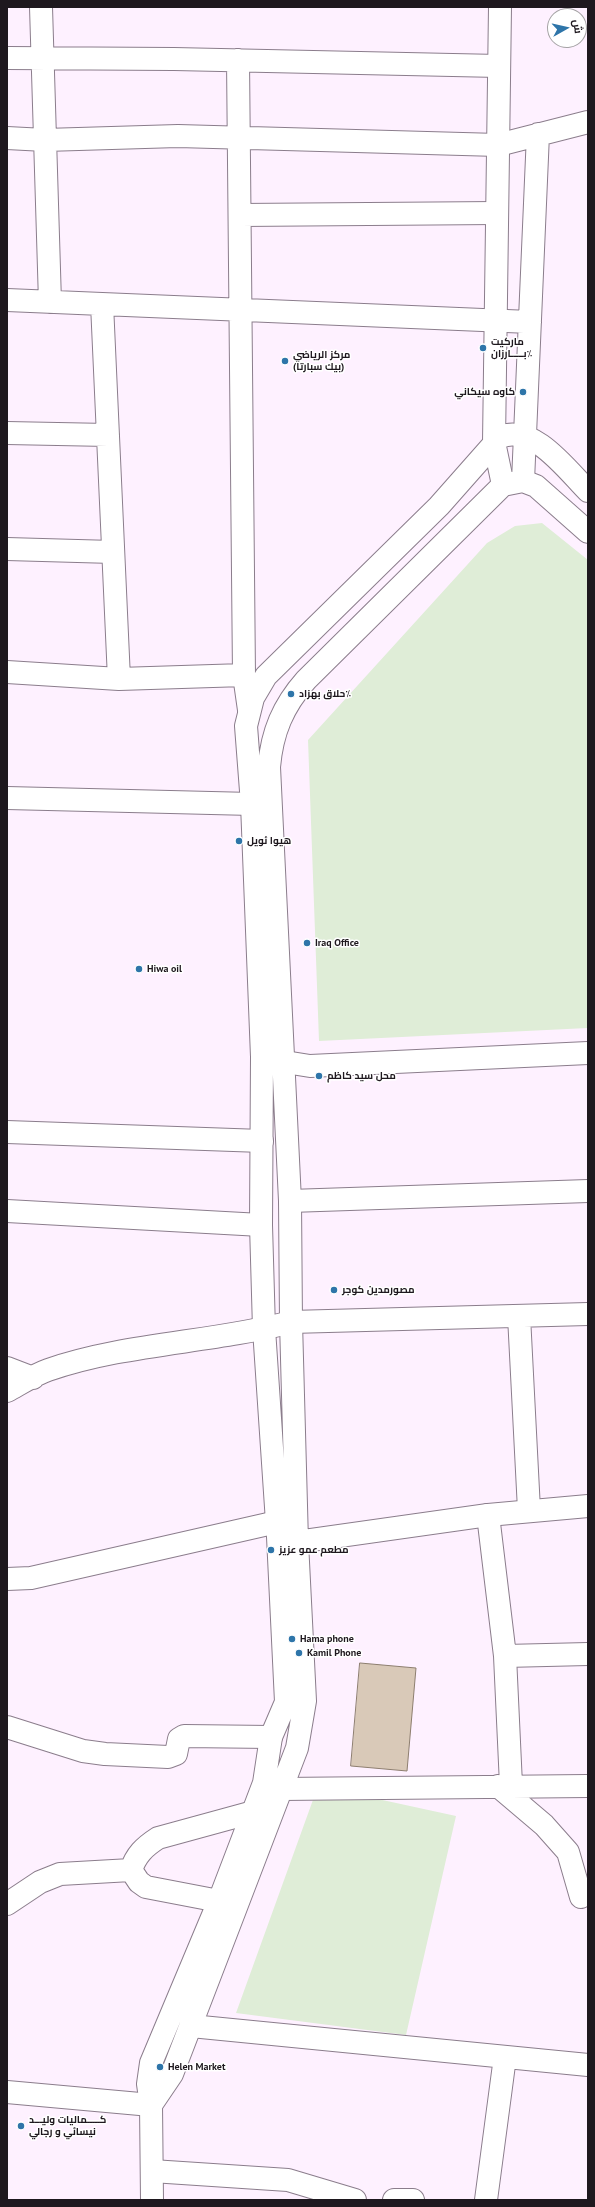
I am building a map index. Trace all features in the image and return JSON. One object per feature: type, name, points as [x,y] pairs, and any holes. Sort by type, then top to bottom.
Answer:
[{"type":"street","points":[[41,7],[50,302]]},
{"type":"street","points":[[500,7],[494,442],[512,483]]},
{"type":"street","points":[[7,58],[238,60],[499,66]]},
{"type":"street","points":[[152,2200],[151,2106],[148,2084],[151,2063],[219,1901],[264,1783],[271,1738],[286,1702],[277,1522],[264,1329],[261,1225],[262,1057],[252,804],[246,726],[248,710],[244,675],[238,60]]},
{"type":"street","points":[[7,138],[45,140],[178,136],[498,145],[588,122]]},
{"type":"street","points":[[151,2106],[172,2074],[297,1748],[305,1701],[297,1542],[291,1322],[290,1201],[285,1062],[269,767],[275,729],[286,705],[306,680],[512,483],[525,435],[538,134]]},
{"type":"street","points":[[240,215],[497,213]]},
{"type":"street","points":[[7,300],[530,322]]},
{"type":"street","points":[[102,304],[119,679]]},
{"type":"street","points":[[7,433],[108,435]]},
{"type":"street","points":[[248,710],[258,686],[266,676],[439,506],[494,442],[507,434],[519,433],[525,435],[544,447],[588,491]]},
{"type":"street","points":[[512,483],[536,486],[588,532]]},
{"type":"street","points":[[7,549],[113,552]]},
{"type":"street","points":[[7,672],[119,679],[244,675]]},
{"type":"street","points":[[7,798],[252,804]]},
{"type":"street","points":[[285,1062],[310,1066],[588,1053]]},
{"type":"street","points":[[7,1132],[262,1141]]},
{"type":"street","points":[[290,1201],[588,1191]]},
{"type":"street","points":[[7,1211],[261,1225]]},
{"type":"street","points":[[7,1391],[47,1371],[114,1353],[264,1329],[291,1322],[588,1314]]},
{"type":"street","points":[[519,1316],[529,1510]]},
{"type":"street","points":[[7,1368],[33,1378]]},
{"type":"street","points":[[297,1542],[488,1515],[529,1510],[588,1506]]},
{"type":"street","points":[[488,1515],[505,1656],[504,1785],[544,1825],[568,1852],[581,1897]]},
{"type":"street","points":[[7,1579],[30,1578],[277,1522]]},
{"type":"street","points":[[505,1656],[588,1654]]},
{"type":"street","points":[[7,1727],[83,1751],[105,1754],[168,1757],[176,1754],[179,1739],[184,1736],[271,1738]]},
{"type":"street","points":[[281,1789],[504,1785],[588,1786]]},
{"type":"street","points":[[131,1870],[135,1858],[141,1850],[158,1838],[253,1812]]},
{"type":"street","points":[[131,1870],[139,1882],[154,1890],[219,1901]]},
{"type":"street","points":[[7,1904],[40,1882],[60,1874],[131,1870]]},
{"type":"street","points":[[191,2026],[588,2065]]},
{"type":"street","points":[[486,2200],[505,2057]]},
{"type":"street","points":[[7,2092],[151,2106]]},
{"type":"street","points":[[152,2171],[288,2180],[355,2200]]},
{"type":"street","points":[[394,2200],[413,2200]]},
{"type":"green space","points":[[542,523],[588,560],[588,1028],[319,1041],[308,740],[487,543],[515,526]]},
{"type":"green space","points":[[318,1786],[456,1816],[406,2035],[236,2013]]},
{"type":"building","points":[[360,1663],[416,1668],[407,1771],[351,1766]]},
{"type":"place","name":"ماركیت بـــــارزان٪","points":[[483,348]]},
{"type":"place","name":"مركز الرياضي (بيك سبارتا)","points":[[285,361]]},
{"type":"place","name":"كاوه سيكاني","points":[[523,392]]},
{"type":"place","name":"حلاق بهزاد٪","points":[[291,694]]},
{"type":"place","name":"هيوا ئويل","points":[[239,841]]},
{"type":"place","name":"Iraq Office","points":[[307,943]]},
{"type":"place","name":"Hiwa oil","points":[[139,969]]},
{"type":"place","name":"محل سيد كاظم","points":[[319,1076]]},
{"type":"place","name":"مصورمدین كوجر","points":[[334,1290]]},
{"type":"place","name":"مطعم عمو عزيز","points":[[271,1550]]},
{"type":"place","name":"Hama phone","points":[[292,1639]]},
{"type":"place","name":"Kamil Phone","points":[[299,1653]]},
{"type":"place","name":"Helen Market","points":[[160,2067]]},
{"type":"place","name":"كـــــمالیات ولیـــد نیسائي و رجالي","points":[[21,2126]]}]
